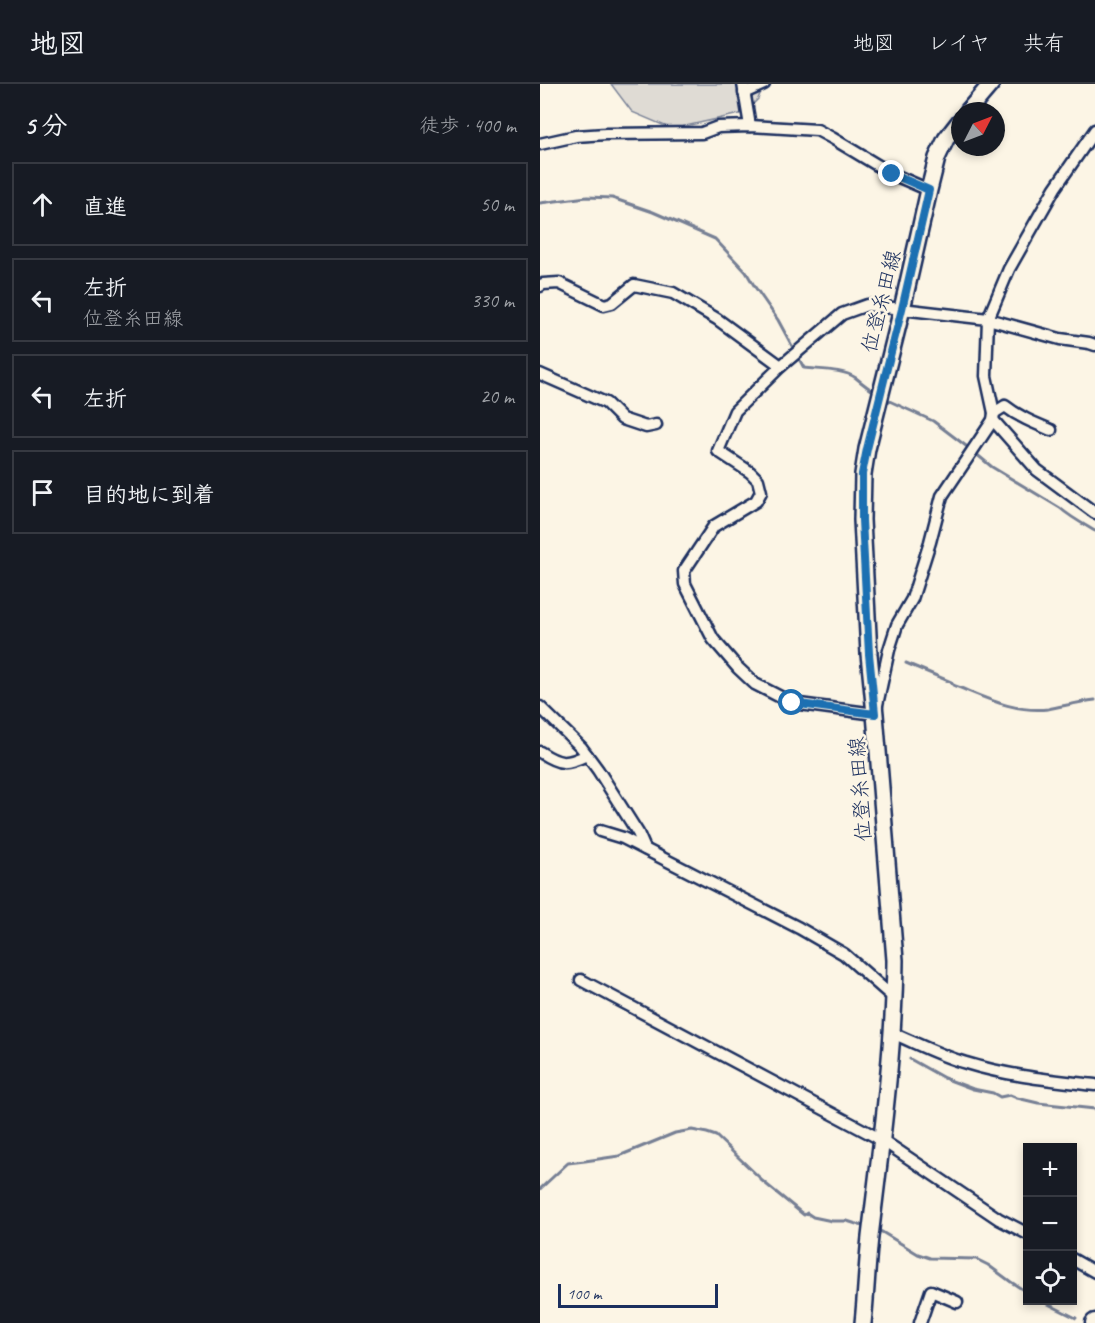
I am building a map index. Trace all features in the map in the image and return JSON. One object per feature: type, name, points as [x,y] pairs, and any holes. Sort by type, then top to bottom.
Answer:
[{"type":"main road","points":[[976,102],[991,84]]},
{"type":"main road","name":"位登糸田線","points":[[863,1323],[892,1033],[895,960],[869,654],[862,474],[937,158],[951,133]]},
{"type":"street","points":[[750,126],[744,89],[764,84]]},
{"type":"street","points":[[540,144],[576,136],[702,133],[718,127],[750,126],[817,130],[892,174],[929,190]]},
{"type":"street","points":[[1095,130],[1055,188],[1009,269],[988,319],[986,375],[994,416],[1037,470],[1095,513]]},
{"type":"street","points":[[540,286],[559,283],[604,305],[612,303],[634,285],[673,293],[717,319],[781,366]]},
{"type":"street","points":[[1051,430],[1030,422],[1005,406],[994,416],[942,496],[912,599],[897,625],[889,650],[875,714],[792,703],[755,684],[713,639],[685,584],[684,571],[714,526],[756,501],[761,492],[758,480],[750,472],[718,452],[735,411],[781,366],[842,314],[867,305],[902,309],[988,319],[1060,339],[1094,343]]},
{"type":"street","points":[[540,374],[606,403],[622,419],[646,427],[656,425]]},
{"type":"street","points":[[540,707],[587,755],[638,833],[645,849]]},
{"type":"street","points":[[540,752],[553,760],[571,763],[587,755]]},
{"type":"street","points":[[600,831],[623,838],[800,928],[844,954],[894,998]]},
{"type":"street","points":[[581,980],[882,1140],[999,1219],[1023,1231]]},
{"type":"street","points":[[892,1033],[963,1063],[1002,1073],[1095,1085]]},
{"type":"street","points":[[1077,1262],[1095,1272]]},
{"type":"street","points":[[920,1323],[931,1292],[957,1302]]},
{"type":"shaded area","points":[[611,84],[764,84],[758,99],[744,113],[672,129],[632,112]]},
{"type":"waterway","points":[[540,203],[587,197],[612,198],[653,212],[715,239],[746,272],[778,320],[804,368],[831,370],[851,375],[875,392]]},
{"type":"waterway","points":[[885,399],[933,421],[970,449]]},
{"type":"waterway","points":[[975,453],[992,467],[1095,531]]},
{"type":"waterway","points":[[906,663],[988,699],[1023,709],[1048,709],[1095,700]]},
{"type":"waterway","points":[[910,1059],[944,1078],[1000,1097],[1010,1095],[1038,1103],[1095,1109]]},
{"type":"waterway","points":[[540,1189],[568,1163],[619,1156],[675,1133],[692,1130],[716,1136],[761,1180],[804,1215],[807,1213],[813,1217],[847,1221],[866,1227]]},
{"type":"waterway","points":[[875,1230],[918,1254],[930,1258],[976,1259],[1023,1290]]},
{"type":"waterway","points":[[1050,1305],[1076,1318]]},
{"type":"route","points":[[792,703],[875,714],[869,654],[862,474],[929,190],[892,174]]}]
